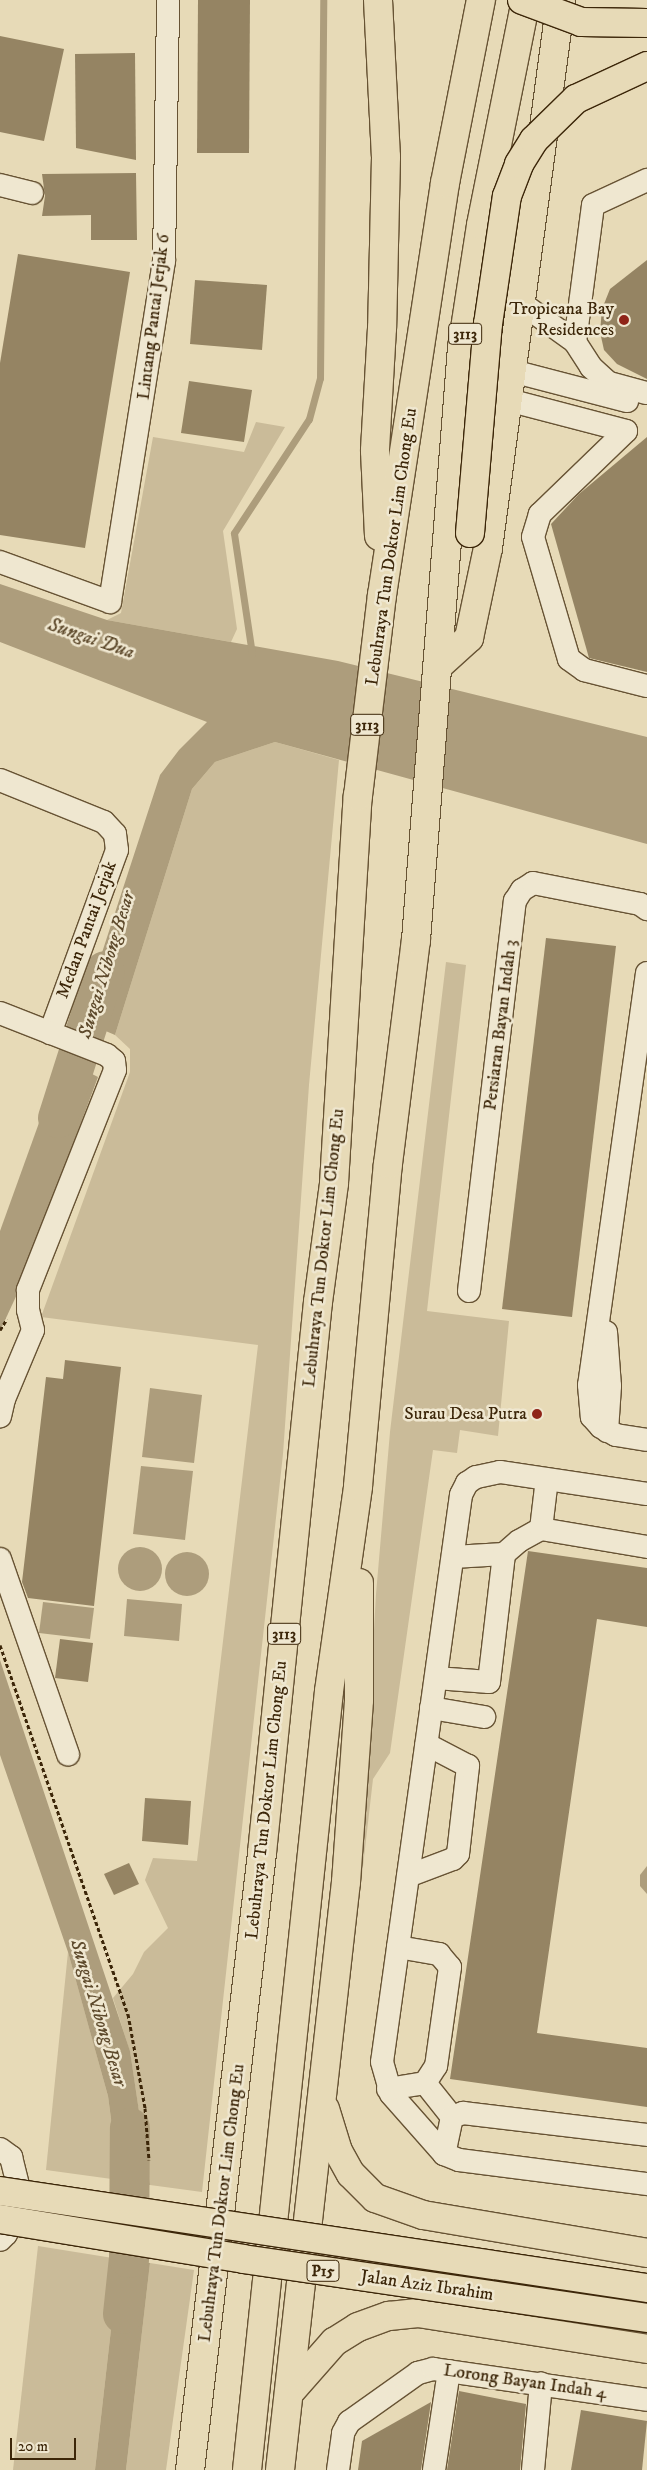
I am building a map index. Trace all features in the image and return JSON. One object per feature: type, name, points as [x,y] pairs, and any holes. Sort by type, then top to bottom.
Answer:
[{"type":"main road","points":[[378,0],[386,157],[382,328],[375,451],[382,595]]},
{"type":"main road","name":"Lebuhraya Tun Doktor Lim Chong Eu","points":[[190,2470],[262,1853],[318,1302],[334,1183],[358,796],[377,654],[382,595],[445,183],[481,0]]},
{"type":"main road","points":[[522,0],[581,22],[647,23]]},
{"type":"main road","name":"3113","points":[[247,2470],[328,1701],[358,1486],[388,1164],[416,940],[462,348],[481,225],[526,0]]},
{"type":"main road","points":[[438,660],[469,638],[488,548],[561,0]]},
{"type":"main road","points":[[438,660],[457,617],[470,533],[488,324],[507,196],[519,164],[534,140],[576,100],[647,66]]},
{"type":"main road","points":[[280,2470],[346,1882],[359,1700],[358,1486]]},
{"type":"main road","points":[[321,2096],[338,2151],[351,2174],[374,2198],[422,2215],[647,2253]]},
{"type":"main road","name":"Jalan Aziz Ibrahim","points":[[0,2192],[647,2288]]},
{"type":"main road","name":"Jalan Aziz Ibrahim","points":[[0,2219],[243,2259],[647,2318]]},
{"type":"main road","points":[[290,2392],[334,2342],[358,2327],[389,2316],[418,2313],[647,2349]]},
{"type":"street","name":"Lintang Pantai Jerjak 6","points":[[0,562],[110,602],[164,261],[168,0]]},
{"type":"street","points":[[575,342],[593,206],[647,180]]},
{"type":"street","points":[[0,185],[32,193]]},
{"type":"street","points":[[521,303],[575,342],[591,367],[610,383],[647,393]]},
{"type":"street","points":[[512,371],[647,406]]},
{"type":"street","points":[[508,400],[626,431],[540,514],[534,537],[569,659],[584,670],[647,686]]},
{"type":"street","name":"Medan Pantai Jerjak","points":[[0,780],[104,822],[115,834],[117,850],[56,1036]]},
{"type":"street","name":"Persiaran Bayan Indah 3","points":[[469,1291],[515,901],[522,890],[533,883],[640,904],[647,909]]},
{"type":"street","points":[[647,972],[600,1318],[589,1385],[592,1417],[608,1431],[647,1440]]},
{"type":"street","points":[[0,1013],[107,1055],[114,1061],[115,1070],[28,1290],[28,1310],[33,1330],[4,1400],[0,1417]]},
{"type":"street","points":[[647,1494],[500,1472],[476,1477],[467,1483],[461,1495],[382,2062],[388,2089],[444,2154],[459,2160],[647,2184]]},
{"type":"street","points":[[541,1529],[548,1479]]},
{"type":"street","points":[[453,1557],[504,1554],[519,1541],[541,1529],[647,1547]]},
{"type":"street","points":[[436,1678],[489,1682],[504,1554]]},
{"type":"street","points":[[0,1559],[68,1754]]},
{"type":"street","points":[[432,1708],[484,1718]]},
{"type":"street","points":[[408,1876],[453,1860],[458,1854],[468,1766],[426,1744]]},
{"type":"street","points":[[388,2089],[425,2083],[436,2066],[450,1967],[439,1954],[398,1947]]},
{"type":"street","points":[[425,2083],[452,2116]]},
{"type":"street","points":[[452,2116],[463,2113],[647,2135]]},
{"type":"street","points":[[444,2154],[452,2116]]},
{"type":"street","points":[[0,2149],[11,2157],[18,2185],[15,2209],[6,2234],[0,2240]]},
{"type":"street","name":"Lorong Bayan Indah 4","points":[[338,2470],[343,2433],[349,2422],[418,2373],[433,2369],[541,2383],[647,2400]]},
{"type":"street","points":[[434,2470],[449,2371]]},
{"type":"street","points":[[533,2470],[541,2383]]},
{"type":"path","points":[[0,1645],[128,2014],[145,2108],[149,2160]]},
{"type":"shaded area","points":[[256,422],[285,427],[223,531],[237,629],[231,642],[107,620],[121,613],[153,437],[244,452]]},
{"type":"shaded area","points":[[275,742],[339,760],[309,1085],[283,1454],[202,2192],[150,2185],[130,2052],[113,1998],[133,1974],[144,1952],[168,1928],[145,1880],[153,1858],[197,1861],[258,1345],[41,1317],[130,1072],[130,1049],[115,1035],[192,789],[215,762]]},
{"type":"shaded area","points":[[446,962],[466,965],[427,1311],[509,1321],[498,1436],[460,1430],[457,1453],[433,1450],[390,1753],[373,1779],[359,1901],[376,1594],[390,1432]]},
{"type":"shaded area","points":[[68,1952],[108,2096],[119,2180],[46,2170]]},
{"type":"shaded area","points":[[38,2246],[119,2259],[95,2470],[13,2470]]},
{"type":"shaded area","points":[[150,2263],[194,2270],[166,2470],[126,2470]]},
{"type":"water","name":"Sungai Dua","points":[[0,584],[107,620],[338,661],[647,737],[647,844],[275,742],[215,762],[192,789],[115,1035],[80,1020],[160,775],[179,750],[207,722],[0,642]]},
{"type":"water","points":[[62,1059],[98,1077],[19,1290],[0,1331],[0,1231]]},
{"type":"water","points":[[150,1388],[202,1395],[194,1463],[142,1457]]},
{"type":"water","points":[[141,1466],[193,1471],[185,1540],[133,1534]]},
{"type":"water","points":[[140,1547],[152,1551],[158,1557],[162,1569],[158,1581],[152,1587],[140,1591],[128,1587],[122,1581],[118,1569],[122,1557],[128,1551]]},
{"type":"water","points":[[187,1552],[199,1556],[205,1562],[209,1574],[205,1586],[199,1592],[187,1596],[175,1592],[169,1586],[165,1574],[169,1562],[175,1556]]},
{"type":"water","points":[[127,1599],[182,1604],[179,1641],[124,1636]]},
{"type":"water","points":[[43,1602],[94,1608],[90,1639],[39,1633]]},
{"type":"water","points":[[0,1660],[130,2051],[150,2185],[119,2180],[108,2096],[68,1952],[0,1755]]},
{"type":"water","points":[[647,1866],[647,1894],[640,1886],[640,1875]]},
{"type":"water","points":[[119,2259],[150,2263],[126,2470],[95,2470]]},
{"type":"building","points":[[198,0],[250,0],[249,153],[197,153]]},
{"type":"building","points":[[0,36],[64,49],[44,141],[0,132]]},
{"type":"building","points":[[135,53],[136,160],[76,148],[75,54]]},
{"type":"building","points":[[136,173],[137,240],[91,240],[91,215],[42,216],[45,196],[42,174]]},
{"type":"building","points":[[18,254],[130,272],[85,548],[0,535],[0,363]]},
{"type":"building","name":"Tropicana Bay Residences","points":[[647,260],[647,379],[617,364],[604,350],[600,332],[602,309],[610,289]]},
{"type":"building","points":[[195,280],[267,285],[262,350],[190,344]]},
{"type":"building","points":[[189,381],[252,390],[244,442],[181,433]]},
{"type":"building","points":[[647,437],[647,672],[589,658],[551,524],[579,494]]},
{"type":"building","points":[[546,938],[616,946],[572,1317],[502,1309]]},
{"type":"building","points":[[65,1360],[121,1367],[94,1606],[28,1598],[22,1582],[46,1377],[63,1379]]},
{"type":"building","points":[[528,1551],[647,1568],[647,1627],[597,1619],[537,2033],[647,2048],[647,2107],[450,2079]]},
{"type":"building","points":[[60,1639],[93,1643],[88,1682],[55,1678]]},
{"type":"building","points":[[145,1798],[191,1801],[188,1845],[142,1841]]},
{"type":"building","points":[[129,1863],[139,1884],[114,1895],[104,1874]]},
{"type":"building","points":[[459,2391],[526,2404],[520,2470],[447,2470]]},
{"type":"building","points":[[431,2402],[421,2470],[358,2470],[362,2441]]},
{"type":"building","points":[[581,2410],[647,2421],[642,2470],[571,2470]]},
{"type":"waterway","points":[[252,654],[234,533],[309,419],[320,378],[323,0]]},
{"type":"waterway","name":"Sungai Nibong Besar","points":[[58,1118],[105,971]]},
{"type":"waterway","name":"Sungai Nibong Besar","points":[[123,2314],[129,2258],[130,2128]]},
{"type":"place","name":"Tropicana Bay Residences","points":[[624,320]]},
{"type":"place","name":"Surau Desa Putra","points":[[537,1414]]}]
